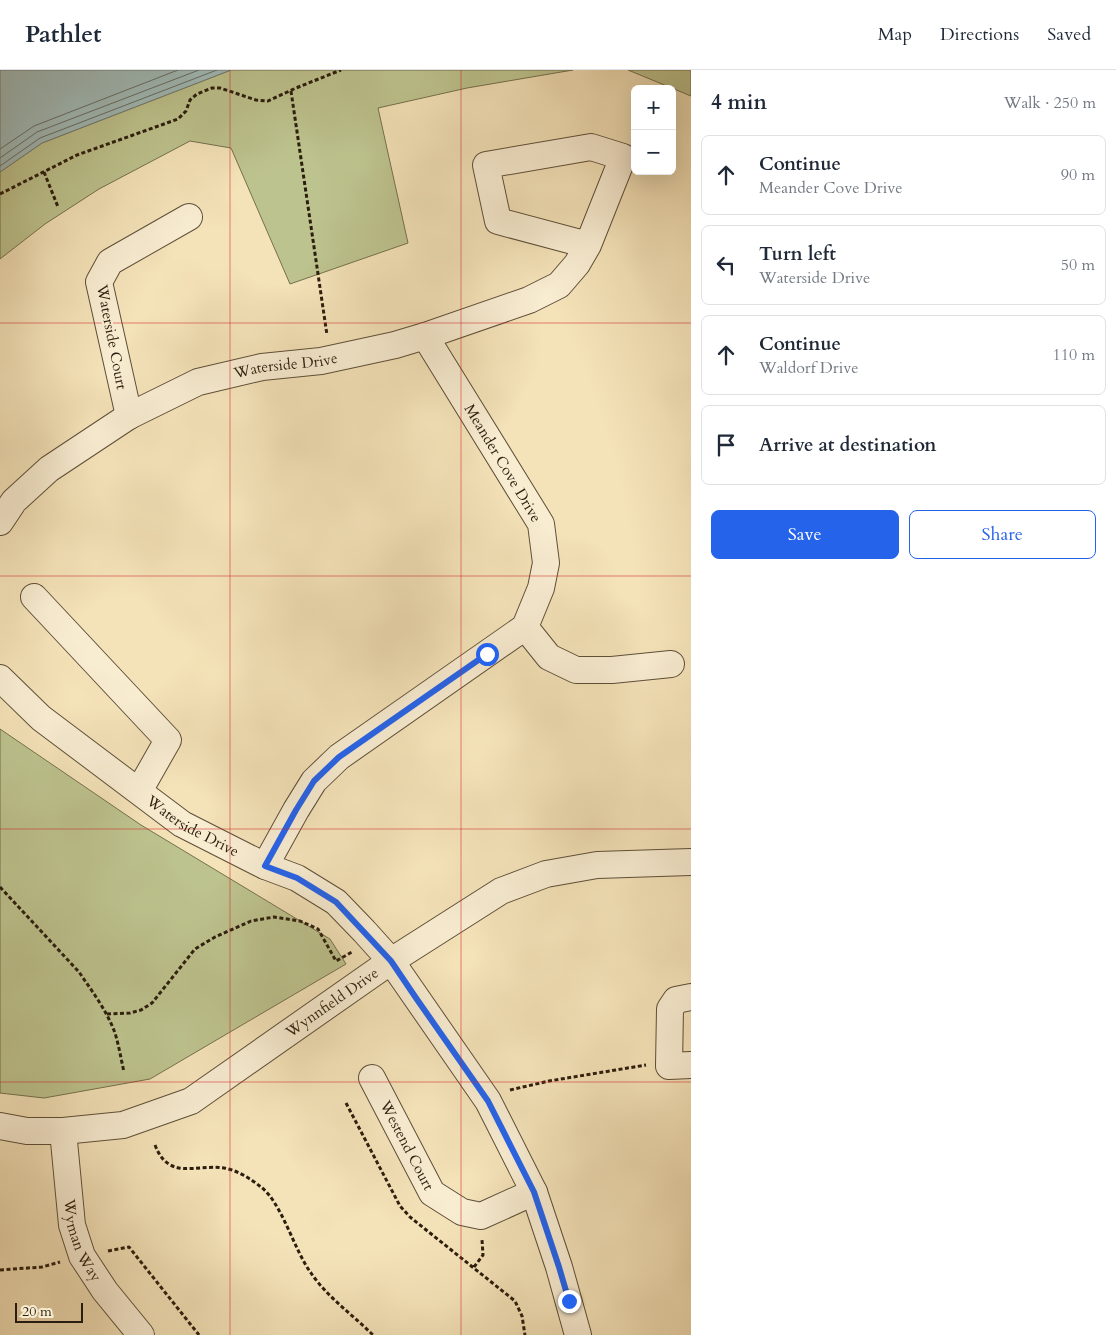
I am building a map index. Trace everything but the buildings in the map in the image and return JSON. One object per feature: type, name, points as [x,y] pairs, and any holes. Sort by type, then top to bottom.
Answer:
[{"type":"street","name":"Waterside Drive","points":[[0,522],[14,501],[49,469],[129,416],[198,382],[262,367],[331,359],[395,345],[530,300],[559,285],[577,264],[588,245],[623,157],[591,147],[486,165],[498,220],[588,245]]},
{"type":"street","name":"Waterside Court","points":[[129,416],[98,282],[110,262],[189,217]]},
{"type":"street","name":"Meander Cove Drive","points":[[425,336],[541,524],[546,563],[542,588],[525,627]]},
{"type":"street","points":[[34,597],[168,740],[139,791]]},
{"type":"street","points":[[265,866],[314,781],[339,757],[525,627],[549,657],[576,670],[612,670],[671,664]]},
{"type":"street","name":"Waterside Drive","points":[[0,678],[41,718],[182,824],[265,866],[297,878],[336,902],[391,961],[485,1096],[534,1192],[559,1267],[578,1335]]},
{"type":"street","name":"Wynnfield Drive","points":[[0,1126],[27,1131],[63,1131],[124,1125],[190,1101],[391,961],[501,891],[546,874],[597,865],[691,862]]},
{"type":"street","points":[[680,1063],[670,1010],[676,1000],[691,997]]},
{"type":"street","name":"Westend Court","points":[[372,1078],[432,1193],[462,1212],[481,1216]]},
{"type":"street","name":"Wyman Way","points":[[63,1131],[72,1225],[82,1256],[105,1291],[141,1335]]},
{"type":"street","points":[[481,1216],[534,1192]]},
{"type":"path","points":[[0,194],[77,155],[178,118],[186,111],[190,100],[197,94],[212,88],[220,88],[256,100],[268,101],[341,70]]},
{"type":"path","points":[[291,91],[331,359]]},
{"type":"path","points":[[44,172],[58,207]]},
{"type":"path","points":[[0,888],[79,972],[107,1014],[116,1034],[124,1072]]},
{"type":"path","points":[[107,1014],[130,1013],[141,1010],[152,1003],[195,949],[215,937],[251,921],[274,917],[300,921],[318,929],[336,961],[372,940]]},
{"type":"path","points":[[485,1096],[548,1081],[680,1063]]},
{"type":"path","points":[[155,1145],[164,1162],[178,1170],[212,1167],[227,1169],[263,1188],[274,1201],[311,1274],[373,1335]]},
{"type":"path","points":[[481,1216],[483,1255],[474,1267],[515,1301],[522,1316],[525,1335]]},
{"type":"path","points":[[129,1247],[199,1335]]},
{"type":"path","points":[[0,1270],[42,1267],[82,1256]]},
{"type":"green space","points":[[231,70],[573,70],[467,88],[378,108],[408,243],[290,284],[231,148],[190,141],[99,189],[45,224],[0,259],[0,172],[42,143]]},
{"type":"green space","points":[[628,70],[691,70],[691,96],[676,90],[676,85],[664,85]]},
{"type":"green space","points":[[0,729],[141,825],[330,939],[346,964],[150,1079],[44,1098],[0,1093]]},
{"type":"water","points":[[0,70],[231,70],[42,143],[0,172]]},
{"type":"route","points":[[487,654],[339,757],[314,781],[265,866],[297,878],[336,902],[391,961],[488,1101],[534,1192],[569,1301]]}]
